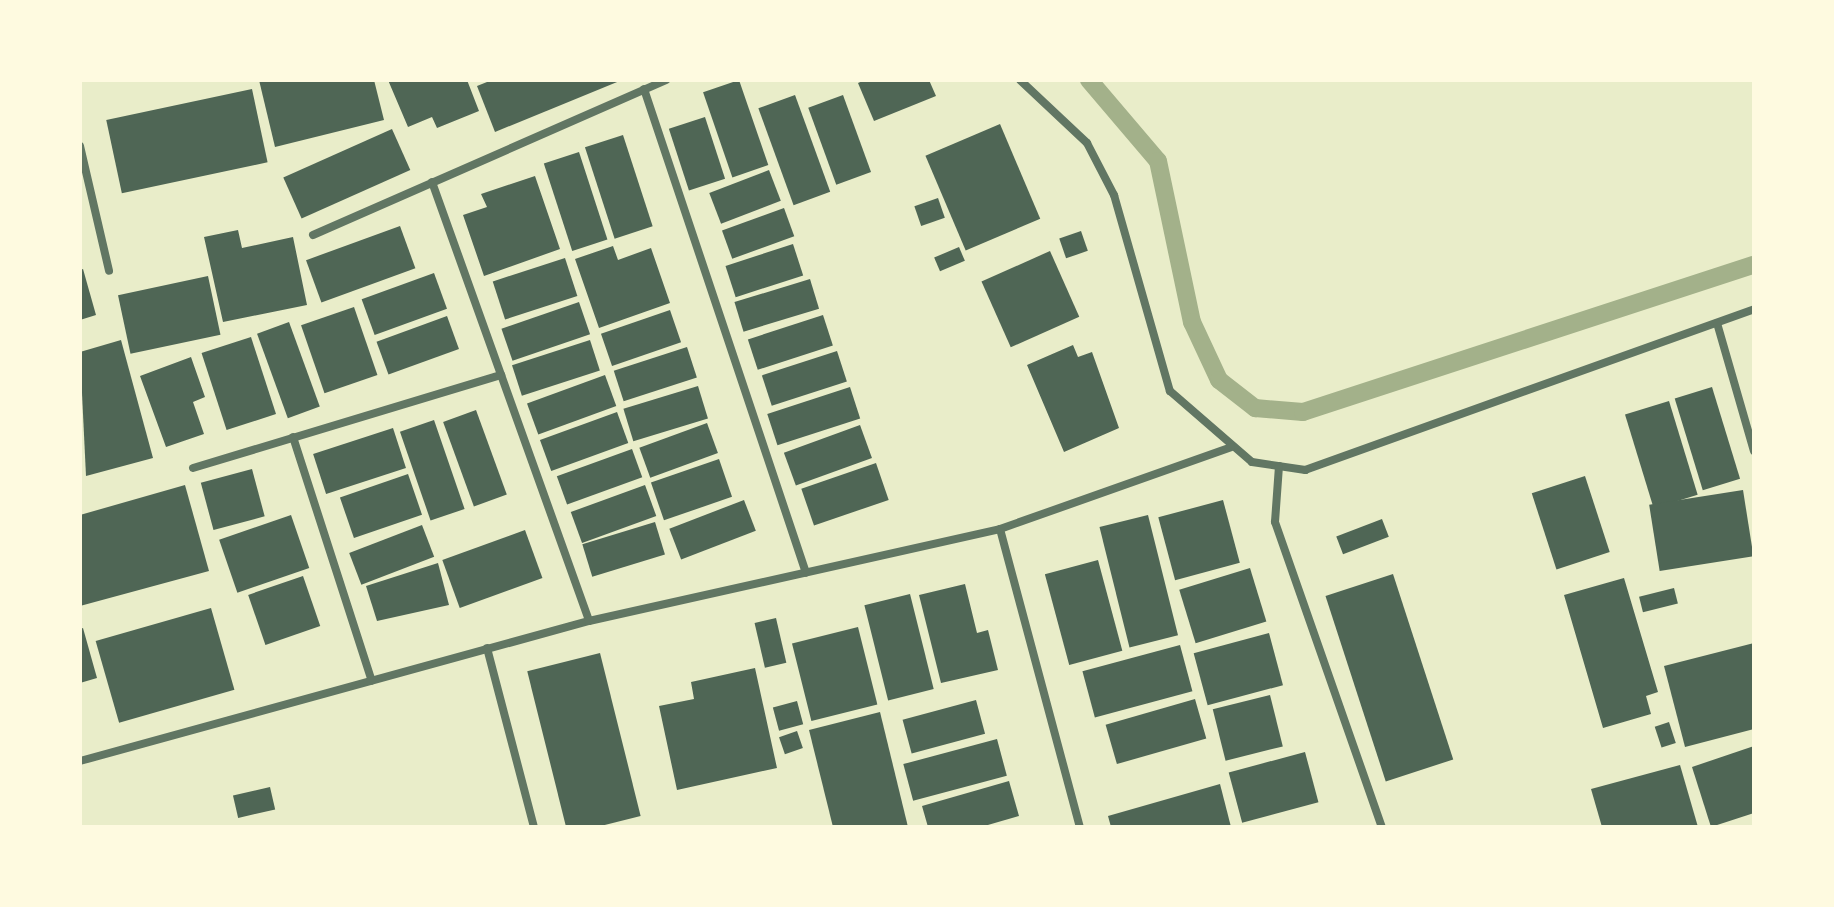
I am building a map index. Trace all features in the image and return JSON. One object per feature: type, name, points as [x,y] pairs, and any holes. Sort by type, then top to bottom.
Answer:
[{"type":"street","points":[[313,235],[666,80]]},
{"type":"street","points":[[1020,80],[1087,143],[1114,195],[1170,391],[1231,447],[1252,462],[1305,470],[1754,309]]},
{"type":"street","points":[[644,89],[806,573]]},
{"type":"street","points":[[80,146],[109,271]]},
{"type":"street","points":[[432,182],[589,621]]},
{"type":"street","points":[[1717,323],[1754,451]]},
{"type":"street","points":[[193,468],[501,375]]},
{"type":"street","points":[[293,437],[372,681]]},
{"type":"street","points":[[80,761],[589,621],[1000,529],[1231,447]]},
{"type":"street","points":[[1279,466],[1275,522],[1382,827]]},
{"type":"street","points":[[1000,529],[1080,827]]},
{"type":"street","points":[[487,648],[534,827]]},
{"type":"building","points":[[259,80],[374,80],[384,120],[275,147]]},
{"type":"building","points":[[388,80],[467,80],[479,111],[437,128],[432,117],[408,127]]},
{"type":"building","points":[[492,80],[622,80],[495,132],[477,86]]},
{"type":"building","points":[[739,80],[768,165],[732,177],[703,92]]},
{"type":"building","points":[[865,80],[929,80],[936,96],[874,121],[858,83]]},
{"type":"building","points":[[252,89],[268,162],[122,193],[106,120]]},
{"type":"building","points":[[795,95],[830,192],[794,205],[758,108]]},
{"type":"building","points":[[843,95],[871,172],[836,185],[808,108]]},
{"type":"building","points":[[705,117],[725,179],[689,191],[669,129]]},
{"type":"building","points":[[1000,124],[1040,219],[966,250],[925,156]]},
{"type":"building","points":[[392,129],[410,170],[302,219],[283,177]]},
{"type":"building","points":[[623,135],[653,226],[615,239],[585,147]]},
{"type":"building","points":[[579,152],[607,239],[572,251],[544,163]]},
{"type":"building","points":[[769,170],[781,201],[721,224],[709,193]]},
{"type":"building","points":[[535,176],[560,249],[484,276],[463,215],[487,207],[481,194]]},
{"type":"building","points":[[938,198],[945,218],[921,226],[914,206]]},
{"type":"building","points":[[784,208],[794,236],[732,259],[722,231]]},
{"type":"building","points":[[400,226],[415,268],[321,302],[306,260]]},
{"type":"building","points":[[238,230],[242,248],[293,237],[307,305],[223,322],[204,237]]},
{"type":"building","points":[[1081,231],[1088,251],[1066,258],[1059,238]]},
{"type":"building","points":[[793,244],[803,275],[736,297],[725,266]]},
{"type":"building","points":[[613,246],[618,260],[651,248],[670,303],[599,328],[575,259]]},
{"type":"building","points":[[959,247],[965,261],[940,271],[934,258]]},
{"type":"building","points":[[1050,251],[1079,317],[1011,347],[981,282]]},
{"type":"building","points":[[565,258],[577,296],[505,320],[493,281]]},
{"type":"building","points":[[83,269],[96,315],[80,320],[80,270]]},
{"type":"building","points":[[434,273],[447,309],[375,335],[362,299]]},
{"type":"building","points":[[208,276],[220,335],[130,354],[118,295]]},
{"type":"building","points":[[810,279],[819,309],[744,332],[734,302]]},
{"type":"building","points":[[579,302],[590,334],[513,361],[501,329]]},
{"type":"building","points":[[354,307],[377,375],[324,393],[301,325]]},
{"type":"building","points":[[670,310],[681,342],[612,366],[601,334]]},
{"type":"building","points":[[823,315],[833,345],[758,370],[748,339]]},
{"type":"building","points":[[447,316],[459,349],[388,375],[377,342]]},
{"type":"building","points":[[289,322],[320,407],[288,418],[257,334]]},
{"type":"building","points":[[251,337],[276,414],[227,430],[202,353]]},
{"type":"building","points":[[121,340],[153,458],[86,476],[80,352]]},
{"type":"building","points":[[590,340],[600,370],[522,396],[512,365]]},
{"type":"building","points":[[1073,345],[1078,357],[1092,352],[1119,428],[1064,452],[1027,365]]},
{"type":"building","points":[[687,347],[697,377],[624,401],[614,371]]},
{"type":"building","points":[[837,351],[847,381],[772,406],[762,375]]},
{"type":"building","points":[[191,357],[205,397],[193,402],[204,434],[166,447],[140,376]]},
{"type":"building","points":[[605,375],[616,406],[538,434],[527,403]]},
{"type":"building","points":[[698,386],[708,419],[633,441],[623,409]]},
{"type":"building","points":[[850,387],[860,418],[777,445],[767,414]]},
{"type":"building","points":[[1712,387],[1740,479],[1703,490],[1675,398]]},
{"type":"building","points":[[1669,401],[1698,495],[1654,508],[1625,414]]},
{"type":"building","points":[[476,410],[507,495],[474,507],[443,422]]},
{"type":"building","points":[[617,412],[628,443],[551,471],[540,440]]},
{"type":"building","points":[[434,420],[465,509],[431,521],[400,432]]},
{"type":"building","points":[[707,423],[718,453],[650,478],[639,448]]},
{"type":"building","points":[[860,425],[872,458],[796,486],[784,453]]},
{"type":"building","points":[[393,428],[406,468],[326,494],[313,454]]},
{"type":"building","points":[[632,449],[642,477],[567,505],[557,476]]},
{"type":"building","points":[[719,459],[732,497],[664,520],[651,482]]},
{"type":"building","points":[[876,463],[889,500],[814,526],[801,489]]},
{"type":"building","points":[[252,469],[265,516],[213,530],[201,483]]},
{"type":"building","points":[[408,474],[422,515],[354,538],[340,497]]},
{"type":"building","points":[[1585,476],[1610,552],[1556,569],[1532,493]]},
{"type":"building","points":[[185,485],[209,571],[80,606],[80,515]]},
{"type":"building","points":[[645,485],[656,516],[582,543],[571,512]]},
{"type":"building","points":[[1743,490],[1753,556],[1660,571],[1649,505]]},
{"type":"building","points":[[744,500],[756,531],[681,559],[669,529]]},
{"type":"building","points":[[1223,500],[1240,563],[1175,580],[1158,517]]},
{"type":"building","points":[[291,515],[309,568],[237,593],[219,540]]},
{"type":"building","points":[[1148,515],[1178,635],[1129,647],[1099,527]]},
{"type":"building","points":[[1382,519],[1389,537],[1343,554],[1336,537]]},
{"type":"building","points":[[655,522],[665,555],[592,577],[582,544]]},
{"type":"building","points":[[422,525],[434,557],[361,585],[349,553]]},
{"type":"building","points":[[525,530],[542,578],[460,608],[442,560]]},
{"type":"building","points":[[1098,560],[1122,651],[1069,665],[1045,574]]},
{"type":"building","points":[[438,563],[449,605],[377,621],[366,586]]},
{"type":"building","points":[[1250,568],[1266,622],[1196,643],[1179,590]]},
{"type":"building","points":[[1393,574],[1453,759],[1386,781],[1325,596]]},
{"type":"building","points":[[303,576],[320,626],[265,645],[248,595]]},
{"type":"building","points":[[1624,578],[1658,692],[1646,696],[1651,714],[1603,728],[1564,595]]},
{"type":"building","points":[[965,584],[977,633],[988,630],[998,670],[941,683],[919,595]]},
{"type":"building","points":[[1674,588],[1678,604],[1643,612],[1639,597]]},
{"type":"building","points":[[910,594],[934,689],[888,700],[864,605]]},
{"type":"building","points":[[211,608],[234,690],[119,723],[96,641]]},
{"type":"building","points":[[776,618],[786,663],[765,668],[755,623]]},
{"type":"building","points":[[858,627],[877,705],[811,721],[792,643]]},
{"type":"building","points":[[83,628],[97,678],[80,683],[80,629]]},
{"type":"building","points":[[1269,633],[1283,685],[1208,705],[1194,653]]},
{"type":"building","points":[[1754,643],[1754,729],[1685,747],[1664,666]]},
{"type":"building","points":[[1180,645],[1192,691],[1095,718],[1082,671]]},
{"type":"building","points":[[600,653],[641,816],[597,827],[566,827],[527,671]]},
{"type":"building","points":[[755,668],[777,768],[677,790],[659,706],[694,699],[691,682]]},
{"type":"building","points":[[1270,695],[1283,746],[1226,761],[1213,709]]},
{"type":"building","points":[[1195,699],[1206,738],[1117,764],[1106,725]]},
{"type":"building","points":[[976,700],[985,734],[912,753],[903,720]]},
{"type":"building","points":[[797,701],[803,724],[779,731],[773,707]]},
{"type":"building","points":[[880,712],[908,827],[833,827],[809,730]]},
{"type":"building","points":[[1669,722],[1676,743],[1662,748],[1655,727]]},
{"type":"building","points":[[797,731],[803,748],[785,754],[779,737]]},
{"type":"building","points":[[997,739],[1007,776],[913,801],[903,764]]},
{"type":"building","points":[[1754,746],[1754,813],[1711,827],[1692,767]]},
{"type":"building","points":[[1305,752],[1318,802],[1242,823],[1229,772]]},
{"type":"building","points":[[1680,765],[1698,827],[1602,827],[1591,789]]},
{"type":"building","points":[[1009,781],[1019,816],[981,827],[928,827],[922,806]]},
{"type":"building","points":[[1220,784],[1231,827],[1111,827],[1108,816]]},
{"type":"building","points":[[270,787],[275,809],[238,818],[233,796]]},
{"type":"waterway","points":[[1089,80],[1158,161],[1192,322],[1219,380],[1255,408],[1303,412],[1754,265]]}]
